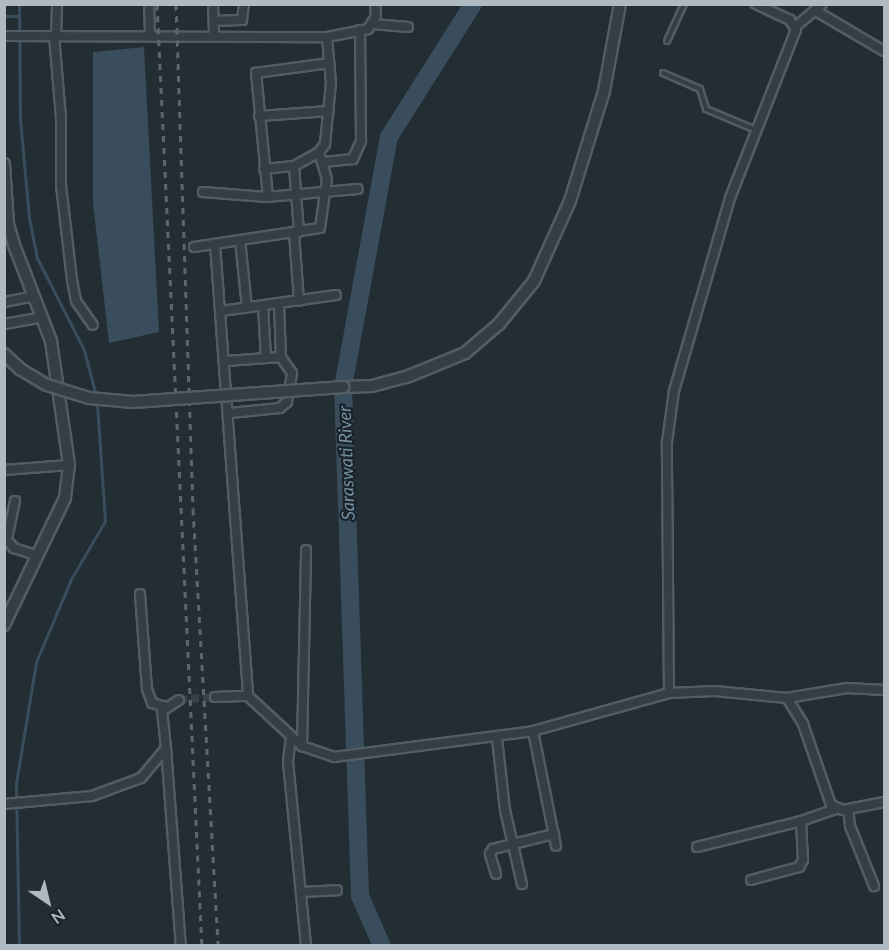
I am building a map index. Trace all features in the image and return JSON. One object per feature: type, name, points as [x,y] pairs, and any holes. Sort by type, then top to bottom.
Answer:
[{"type":"street","points":[[57,4],[55,35],[61,119],[61,185],[76,301],[93,325]]},
{"type":"street","points":[[149,4],[150,35]]},
{"type":"street","points":[[213,4],[214,35]]},
{"type":"street","points":[[214,21],[242,20],[244,4]]},
{"type":"street","points":[[373,24],[375,4]]},
{"type":"street","points":[[4,354],[20,369],[47,385],[89,398],[133,402],[372,386],[409,376],[465,353],[518,304],[546,257],[570,201],[604,91],[620,4]]},
{"type":"street","points":[[756,4],[790,20],[795,27]]},
{"type":"street","points":[[669,693],[667,442],[674,392],[730,198],[795,27],[819,8],[885,51]]},
{"type":"street","points":[[8,36],[214,35],[237,39],[327,37],[360,30],[373,24],[408,27]]},
{"type":"street","points":[[324,162],[353,159],[361,141],[360,30]]},
{"type":"street","points":[[264,169],[294,166],[319,152],[328,137],[327,37]]},
{"type":"street","points":[[268,197],[256,73],[261,69],[329,63]]},
{"type":"street","points":[[259,116],[329,111]]},
{"type":"street","points":[[194,247],[320,228],[325,192],[324,162],[319,152]]},
{"type":"street","points":[[4,164],[8,224],[51,341],[69,465],[65,498],[5,621]]},
{"type":"street","points":[[294,166],[297,194],[299,301]]},
{"type":"street","points":[[203,192],[268,197],[358,189]]},
{"type":"street","points":[[240,240],[248,308]]},
{"type":"street","points":[[215,244],[230,413],[248,696],[302,746],[334,757],[359,756],[497,738],[533,731],[669,693],[715,691],[787,698],[847,688],[885,690]]},
{"type":"street","points":[[4,302],[34,296]]},
{"type":"street","points":[[221,311],[336,296]]},
{"type":"street","points":[[230,413],[284,405],[292,373],[281,357],[279,304]]},
{"type":"street","points":[[263,306],[266,358]]},
{"type":"street","points":[[4,324],[42,317]]},
{"type":"street","points":[[226,361],[281,357]]},
{"type":"street","points":[[4,470],[69,465]]},
{"type":"street","points":[[15,501],[7,540],[14,548],[36,555]]},
{"type":"street","points":[[302,746],[306,550]]},
{"type":"street","points":[[140,594],[147,689],[152,703],[166,707]]},
{"type":"street","points":[[215,697],[248,696]]},
{"type":"street","points":[[787,698],[803,724],[831,805],[848,809],[885,802]]},
{"type":"street","points":[[178,700],[166,707],[161,717],[166,748],[181,945]]},
{"type":"street","points":[[533,731],[556,846]]},
{"type":"street","points":[[291,737],[288,762],[306,945]]},
{"type":"street","points":[[497,738],[513,845],[522,884]]},
{"type":"street","points":[[4,804],[92,796],[125,786],[151,770],[166,748]]},
{"type":"street","points":[[697,847],[801,821],[838,808]]},
{"type":"street","points":[[848,809],[850,826],[874,886]]},
{"type":"street","points":[[752,880],[799,867],[803,860],[801,821]]},
{"type":"street","points":[[496,874],[491,851],[554,834]]},
{"type":"street","points":[[301,892],[337,890]]},
{"type":"lane","points":[[667,41],[684,4]]},
{"type":"lane","points":[[663,73],[700,89],[706,110],[756,130]]},
{"type":"water","points":[[144,47],[159,332],[109,343],[93,203],[93,52]]},
{"type":"waterway","points":[[19,4],[20,119],[29,218],[37,258],[84,350],[96,396]]},
{"type":"waterway","name":"Saraswati River","points":[[382,946],[360,896],[343,387],[389,137],[473,4]]},
{"type":"waterway","points":[[4,16],[19,16]]},
{"type":"waterway","points":[[19,946],[16,783],[36,662],[71,579],[105,521],[97,403]]},
{"type":"tunnel","points":[[179,700],[215,697]]},
{"type":"railway","points":[[157,4],[202,946]]},
{"type":"railway","points":[[176,4],[193,509],[218,946]]}]
